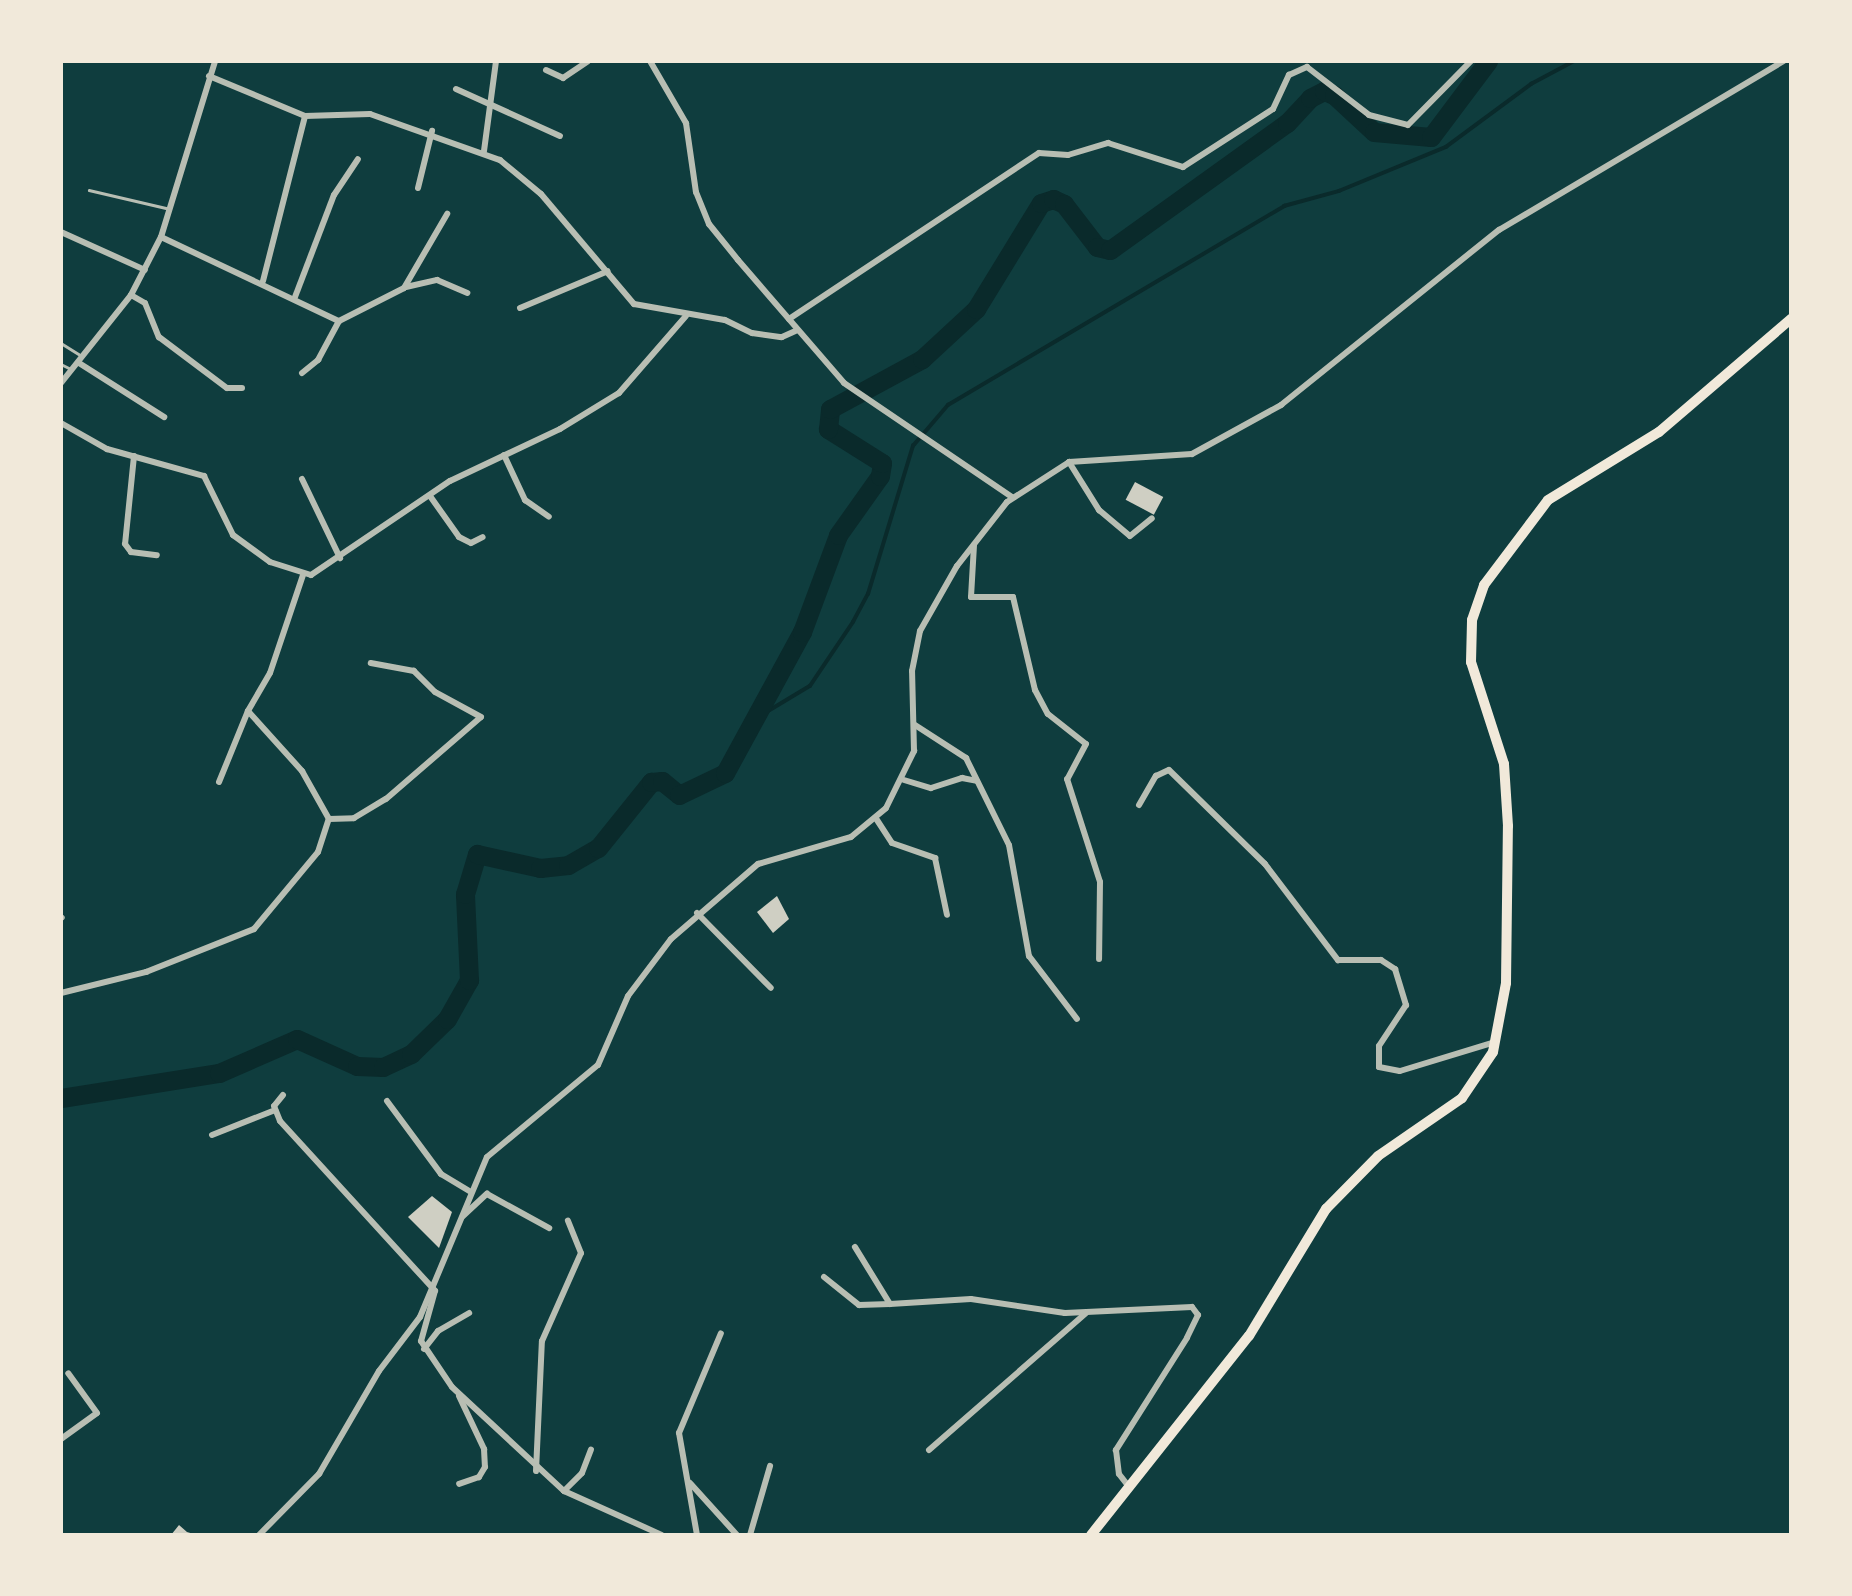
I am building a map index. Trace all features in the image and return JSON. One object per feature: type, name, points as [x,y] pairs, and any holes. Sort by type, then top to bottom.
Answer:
[{"type":"main road","points":[[1091,1535],[1249,1336],[1326,1209],[1378,1156],[1462,1098],[1497,1042],[1506,983],[1508,826],[1504,764],[1475,685],[1470,643],[1477,601],[1496,565],[1564,486],[1659,432],[1791,319]]},
{"type":"street","points":[[61,383],[131,295],[145,270],[170,209],[215,61]]},
{"type":"street","points":[[484,151],[496,61]]},
{"type":"street","points":[[546,70],[563,78],[588,61]]},
{"type":"street","points":[[650,61],[686,122],[696,192],[709,224],[844,383],[1012,498]]},
{"type":"street","points":[[789,319],[1039,153],[1068,155],[1108,143],[1183,167],[1273,109],[1289,75],[1307,67],[1369,115],[1408,125],[1471,61]]},
{"type":"street","points":[[459,1484],[479,1477],[484,1449],[469,1409],[424,1349],[435,1291],[469,1191],[498,1143],[598,1065],[628,996],[697,913],[758,864],[851,838],[877,820],[904,780],[915,725],[915,645],[928,614],[974,545],[1012,498],[1069,462],[1166,460],[1237,430],[1301,391],[1499,230],[1784,61]]},
{"type":"street","points":[[209,76],[305,116],[354,111],[415,125],[484,151],[541,194],[634,304],[686,316],[725,320],[764,335],[791,336],[797,330]]},
{"type":"street","points":[[456,89],[560,136]]},
{"type":"street","points":[[263,281],[305,116]]},
{"type":"street","points":[[418,188],[432,131]]},
{"type":"street","points":[[295,297],[334,195],[358,159]]},
{"type":"street","points":[[404,288],[447,214]]},
{"type":"street","points":[[61,232],[145,270]]},
{"type":"street","points":[[160,237],[263,281],[338,321]]},
{"type":"street","points":[[520,308],[608,271]]},
{"type":"street","points":[[302,373],[318,360],[338,321],[404,288],[428,279],[467,293]]},
{"type":"street","points":[[131,295],[145,303],[159,337],[227,388],[242,388]]},
{"type":"street","points":[[219,782],[248,711],[270,673],[303,575],[340,558],[429,495],[619,393],[686,316]]},
{"type":"street","points":[[81,360],[164,417]]},
{"type":"street","points":[[61,423],[134,456],[204,476],[233,535],[303,575]]},
{"type":"street","points":[[504,455],[525,500],[549,517]]},
{"type":"street","points":[[134,456],[125,544],[131,552],[157,555]]},
{"type":"street","points":[[1069,462],[1099,510],[1130,536],[1152,518]]},
{"type":"street","points":[[302,479],[340,558]]},
{"type":"street","points":[[429,495],[459,537],[471,543],[484,537]]},
{"type":"street","points":[[974,545],[971,597],[1013,597],[1035,690],[1048,714],[1086,744],[1067,779],[1100,882],[1099,959]]},
{"type":"street","points":[[329,819],[354,818],[386,799],[481,717],[435,692],[414,671],[371,663]]},
{"type":"street","points":[[61,993],[146,972],[254,929],[318,852],[329,819],[302,771],[248,711]]},
{"type":"street","points":[[915,725],[966,758],[1009,845],[1029,956],[1077,1019]]},
{"type":"street","points":[[1139,804],[1156,776],[1168,770],[1265,864],[1338,960],[1381,960],[1395,970],[1406,1005],[1380,1046],[1379,1067],[1400,1071],[1497,1042]]},
{"type":"street","points":[[904,780],[931,788],[962,778],[977,781]]},
{"type":"street","points":[[877,820],[892,844],[935,858],[947,915]]},
{"type":"street","points":[[697,913],[771,988]]},
{"type":"street","points":[[212,1135],[275,1110],[283,1095]]},
{"type":"street","points":[[387,1101],[441,1174],[469,1191]]},
{"type":"street","points":[[275,1110],[435,1291]]},
{"type":"street","points":[[462,1217],[486,1194],[549,1228]]},
{"type":"street","points":[[536,1471],[542,1341],[581,1253],[568,1220]]},
{"type":"street","points":[[855,1247],[890,1304]]},
{"type":"street","points":[[824,1277],[859,1305],[952,1299],[1086,1313],[1181,1306],[1198,1315],[1116,1450],[1119,1474],[1129,1487]]},
{"type":"street","points":[[259,1535],[319,1474],[435,1291]]},
{"type":"street","points":[[424,1349],[438,1331],[469,1313]]},
{"type":"street","points":[[929,1450],[1086,1313]]},
{"type":"street","points":[[697,1535],[690,1483],[679,1433],[721,1333]]},
{"type":"street","points":[[61,1439],[97,1413],[68,1373]]},
{"type":"street","points":[[452,1387],[536,1471],[564,1491],[662,1535]]},
{"type":"street","points":[[564,1491],[582,1473],[591,1450]]},
{"type":"street","points":[[750,1535],[770,1466]]},
{"type":"street","points":[[690,1483],[737,1535]]},
{"type":"lane","points":[[89,190],[170,209]]},
{"type":"lane","points":[[61,343],[81,360]]},
{"type":"lane","points":[[61,364],[72,370]]},
{"type":"building","points":[[1135,482],[1163,497],[1154,515],[1126,500]]},
{"type":"building","points":[[777,896],[789,919],[773,933],[757,912]]},
{"type":"building","points":[[432,1196],[452,1212],[439,1248],[408,1217]]},
{"type":"building","points":[[179,1525],[187,1532],[197,1535],[171,1535]]},
{"type":"waterway","points":[[61,1098],[219,1073],[297,1039],[357,1066],[383,1067],[411,1054],[447,1019],[469,980],[465,894],[477,854],[540,868],[568,865],[598,848],[651,782],[662,781],[679,795],[725,773],[802,632],[838,535],[880,476],[882,463],[828,429],[830,409],[922,359],[976,309],[1041,203],[1053,199],[1064,204],[1097,247],[1110,250],[1287,123],[1310,98],[1324,91],[1334,95],[1374,132],[1431,137],[1488,61]]},
{"type":"waterway","points":[[760,716],[810,686],[853,622],[868,594],[913,446],[948,405],[1284,206],[1339,191],[1446,147],[1531,84],[1574,61]]}]
